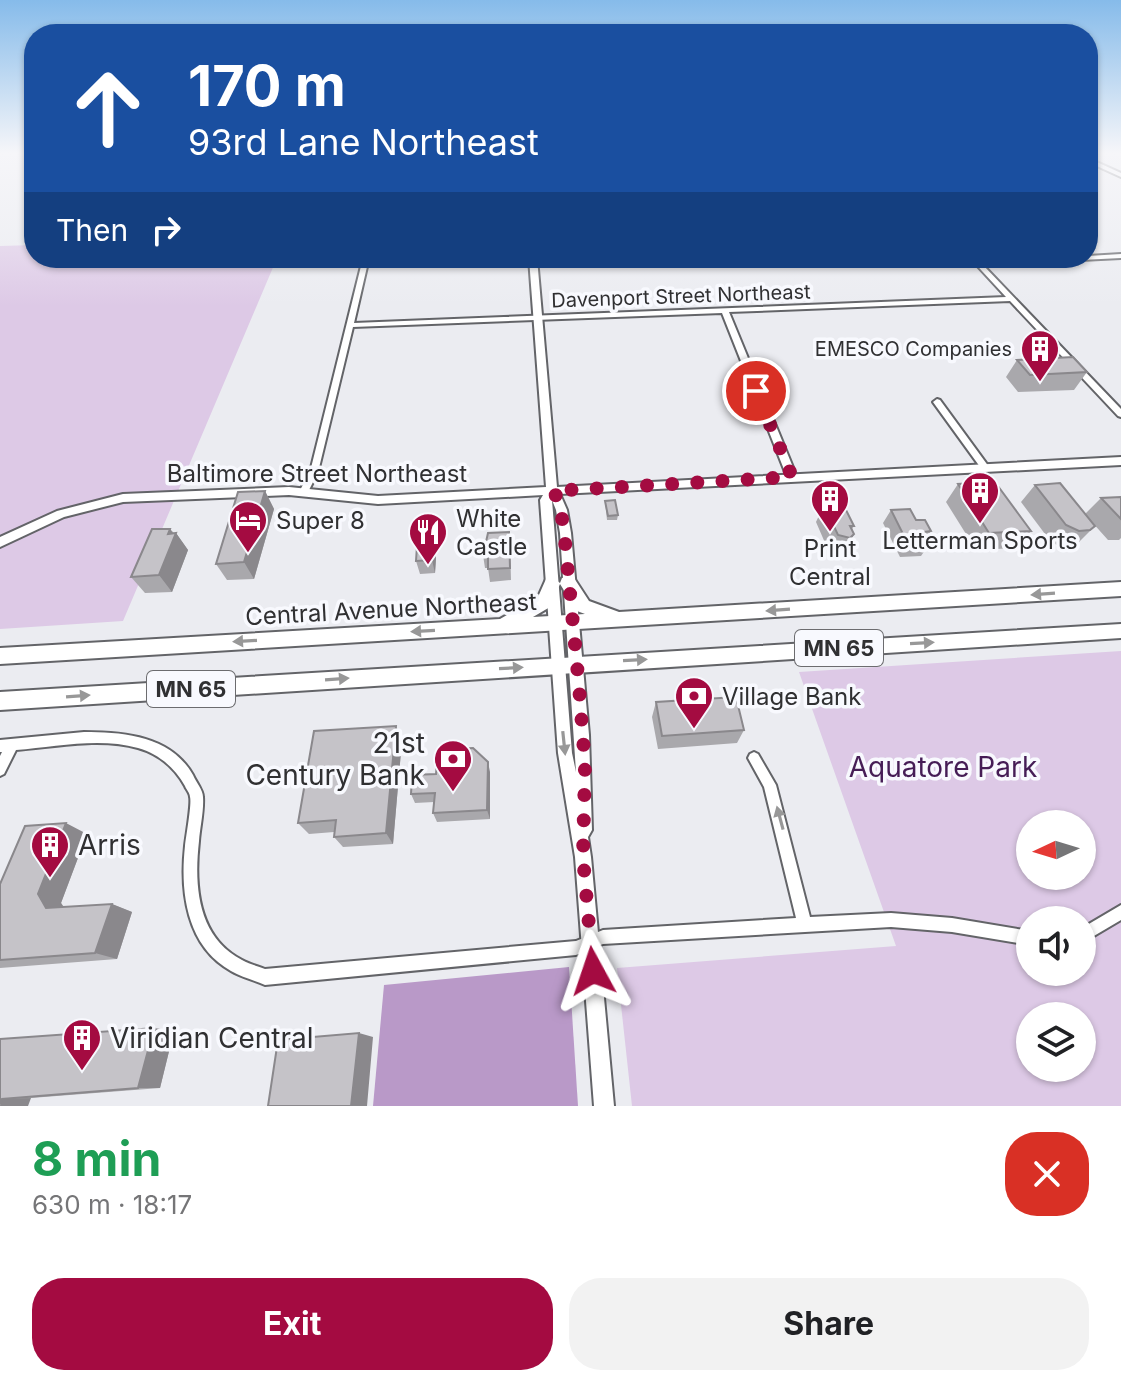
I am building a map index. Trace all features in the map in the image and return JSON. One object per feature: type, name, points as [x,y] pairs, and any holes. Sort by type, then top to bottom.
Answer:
[{"type":"highway","points":[[496,627],[544,602],[560,583],[583,606],[605,615],[633,619]]},
{"type":"highway","name":"Central Avenue Northeast","points":[[0,656],[1121,589]]},
{"type":"highway","name":"MN 65","points":[[0,701],[1121,631]]},
{"type":"street","points":[[1098,257],[1121,256]]},
{"type":"street","points":[[304,492],[314,472],[364,268]]},
{"type":"street","points":[[534,268],[552,491],[546,500],[560,583],[573,623],[577,664],[585,765],[583,857]]},
{"type":"street","points":[[983,268],[1121,414]]},
{"type":"street","name":"Davenport Street Northeast","points":[[351,325],[1013,299]]},
{"type":"street","points":[[725,311],[792,477]]},
{"type":"street","points":[[937,402],[986,469]]},
{"type":"street","name":"Baltimore Street Northeast","points":[[0,542],[53,517],[108,501],[204,493],[304,492],[378,500],[1121,461]]},
{"type":"street","points":[[560,583],[554,624],[557,665],[565,753],[583,857],[604,1106]]},
{"type":"street","points":[[0,770],[6,746],[63,739],[117,737],[157,747],[167,754],[193,784],[197,796],[189,875],[192,906],[204,939],[216,951],[251,973],[265,977],[576,948],[590,940],[891,920],[952,925],[1016,936]]},
{"type":"street","points":[[754,758],[770,785],[805,925]]},
{"type":"street","points":[[1096,927],[1121,912]]},
{"type":"green space","points":[[24,245],[24,268],[273,268],[123,621],[0,629],[0,246]]},
{"type":"green space","name":"Aquatore Park","points":[[1121,651],[1121,1106],[632,1106],[617,968],[896,946],[799,672]]},
{"type":"shaded area","points":[[569,967],[578,1106],[373,1106],[384,985]]},
{"type":"building","points":[[1073,357],[1087,372],[1030,375],[1017,360]]},
{"type":"building","points":[[995,482],[1031,531],[989,533],[958,484]]},
{"type":"building","points":[[1060,483],[1095,526],[1090,530],[1079,531],[1066,525],[1035,485]]},
{"type":"building","points":[[265,491],[244,562],[216,564],[238,492]]},
{"type":"building","points":[[1121,497],[1121,519],[1101,498]]},
{"type":"building","points":[[615,500],[618,515],[608,516],[605,501]]},
{"type":"building","points":[[843,504],[854,526],[850,526],[854,534],[850,538],[838,535],[824,505]]},
{"type":"building","points":[[910,509],[916,520],[925,520],[931,531],[924,532],[930,543],[908,544],[891,510]]},
{"type":"building","points":[[152,529],[170,529],[168,534],[176,533],[159,575],[131,577]]},
{"type":"building","points":[[509,532],[510,568],[488,569],[488,555],[483,555],[488,533]]},
{"type":"building","points":[[433,545],[432,560],[416,561],[417,546]]},
{"type":"building","points":[[736,697],[744,730],[662,736],[656,702]]},
{"type":"building","points":[[396,726],[386,833],[334,837],[336,820],[298,823],[314,731]]},
{"type":"building","name":"21st Century Bank","points":[[473,748],[488,762],[487,810],[433,813],[435,793],[411,794],[412,775],[436,774],[438,750]]},
{"type":"building","points":[[66,823],[38,894],[46,908],[112,904],[95,953],[0,960],[0,884],[25,826]]},
{"type":"building","name":"Viridian Central","points":[[154,1028],[138,1088],[2,1099],[0,1104],[0,1039]]},
{"type":"building","points":[[359,1033],[351,1106],[268,1106],[278,1040]]},
{"type":"place","name":"EMESCO Companies","points":[[1040,383]]},
{"type":"place","name":"Letterman Sports","points":[[980,525]]},
{"type":"place","name":"Print Central","points":[[830,533]]},
{"type":"place","name":"Super 8","points":[[248,554]]},
{"type":"place","name":"White Castle","points":[[428,566]]},
{"type":"place","name":"Village Bank","points":[[694,730]]},
{"type":"place","name":"21st Century Bank","points":[[453,793]]},
{"type":"place","name":"Arris","points":[[50,879]]},
{"type":"place","name":"Viridian Central","points":[[82,1072]]},
{"type":"route","points":[[593,971],[583,857],[585,765],[579,686],[564,531],[559,499],[552,491],[792,477],[756,391]]}]
